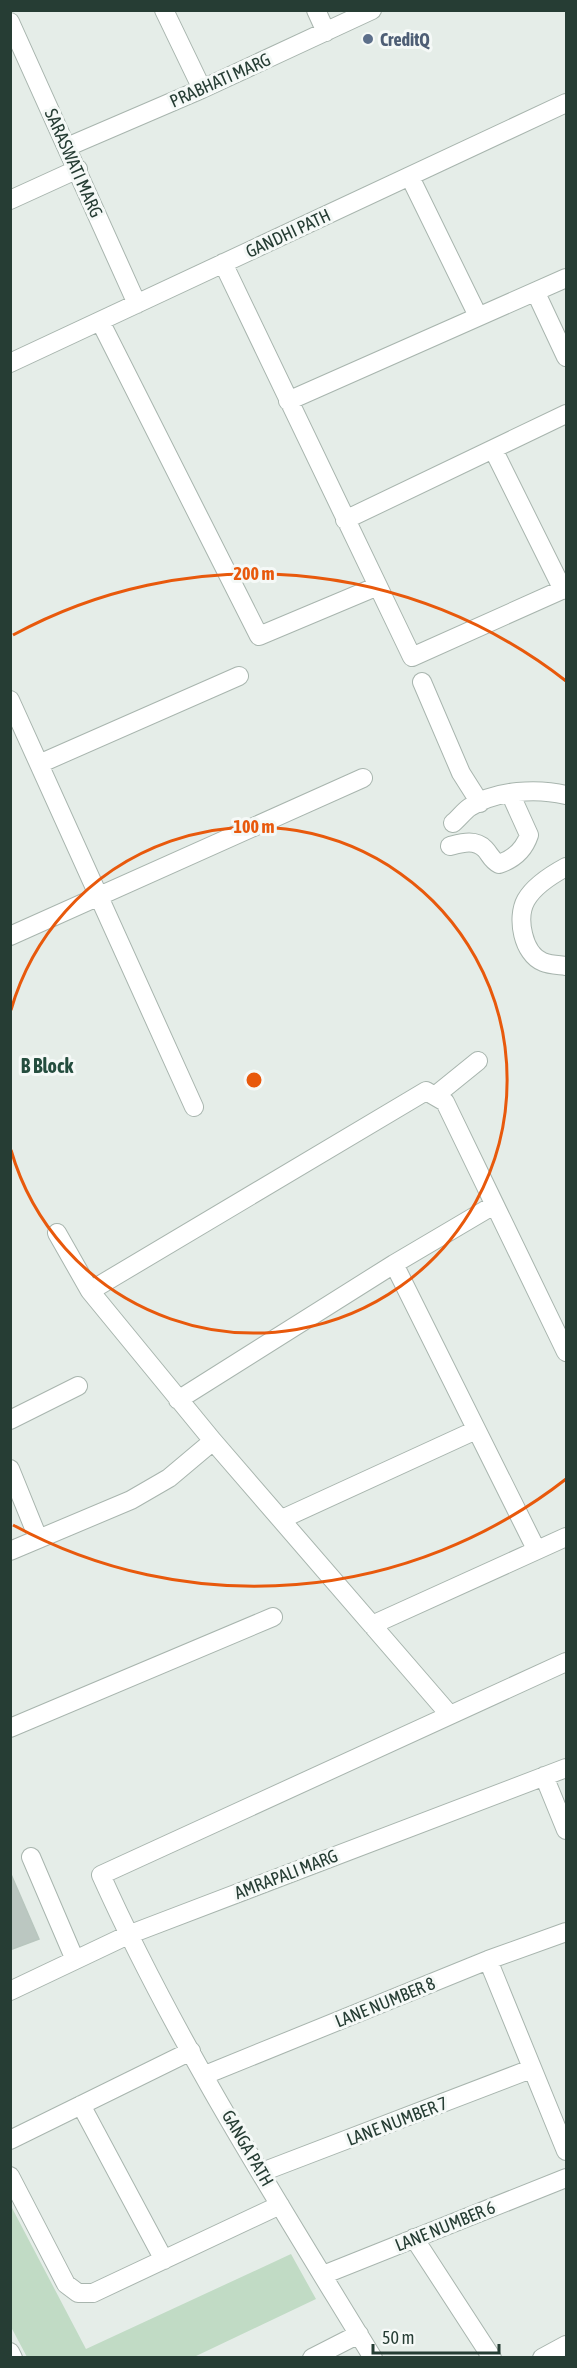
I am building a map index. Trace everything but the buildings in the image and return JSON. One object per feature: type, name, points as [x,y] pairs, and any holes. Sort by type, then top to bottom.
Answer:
[{"type":"street","points":[[164,10],[202,89]]},
{"type":"street","points":[[316,10],[326,32]]},
{"type":"street","name":"PRABHATI MARG","points":[[67,147],[202,89],[372,10]]},
{"type":"street","name":"SARASWATI MARG","points":[[10,22],[137,304]]},
{"type":"street","name":"GANDHI PATH","points":[[10,363],[567,103]]},
{"type":"street","points":[[10,200],[78,169]]},
{"type":"street","points":[[410,177],[478,316]]},
{"type":"street","points":[[223,263],[412,657],[565,589],[493,449]]},
{"type":"street","points":[[288,401],[567,278]]},
{"type":"street","points":[[536,293],[567,357]]},
{"type":"street","points":[[100,321],[259,636],[378,586]]},
{"type":"street","points":[[345,520],[567,414]]},
{"type":"street","points":[[39,764],[239,676]]},
{"type":"street","points":[[422,682],[461,773],[480,803]]},
{"type":"street","points":[[10,700],[194,1107]]},
{"type":"street","points":[[10,936],[363,778]]},
{"type":"street","points":[[453,823],[470,807],[503,793],[567,795]]},
{"type":"street","points":[[450,846],[470,842],[484,847],[492,860],[499,864],[508,861],[525,848],[530,835],[510,793]]},
{"type":"street","points":[[567,867],[550,876],[526,900],[523,923],[526,946],[542,962],[567,966]]},
{"type":"street","points":[[436,1095],[478,1061]]},
{"type":"street","points":[[90,1291],[426,1091],[445,1102],[567,1352]]},
{"type":"street","points":[[178,1400],[394,1264],[494,1205]]},
{"type":"street","points":[[57,1233],[90,1291],[178,1400],[449,1714],[567,1662]]},
{"type":"street","points":[[394,1264],[536,1549]]},
{"type":"street","points":[[10,1420],[78,1386]]},
{"type":"street","points":[[282,1519],[476,1430]]},
{"type":"street","points":[[10,1551],[131,1500],[169,1478],[213,1441]]},
{"type":"street","points":[[10,1469],[38,1538]]},
{"type":"street","points":[[372,1625],[536,1549],[567,1537]]},
{"type":"street","points":[[10,1728],[273,1617]]},
{"type":"street","name":"GANGA PATH","points":[[373,2358],[280,2205],[191,2051],[128,1935],[101,1875],[449,1714]]},
{"type":"street","name":"AMRAPALI MARG","points":[[10,1991],[128,1935],[567,1768]]},
{"type":"street","points":[[544,1776],[567,1830]]},
{"type":"street","points":[[31,1857],[75,1960]]},
{"type":"street","name":"LANE NUMBER 8","points":[[205,2075],[488,1960],[567,1932]]},
{"type":"street","points":[[488,1960],[531,2069],[567,2151]]},
{"type":"street","points":[[10,2140],[191,2051]]},
{"type":"street","name":"LANE NUMBER 7","points":[[262,2172],[531,2069]]},
{"type":"street","points":[[81,2105],[164,2260]]},
{"type":"street","points":[[10,2176],[66,2284],[78,2293],[93,2294],[280,2205]]},
{"type":"street","name":"LANE NUMBER 6","points":[[323,2275],[567,2178]]},
{"type":"street","points":[[414,2238],[492,2358]]},
{"type":"street","points":[[312,2358],[358,2334]]},
{"type":"street","points":[[542,2358],[567,2345]]},
{"type":"street","points":[[10,2352],[13,2358]]},
{"type":"green space","points":[[11,2206],[86,2349],[291,2254],[316,2299],[194,2357],[27,2357],[11,2327]]},
{"type":"place","name":"CreditQ","points":[[368,39]]},
{"type":"district","name":"B Block","points":[[47,1065]]}]
